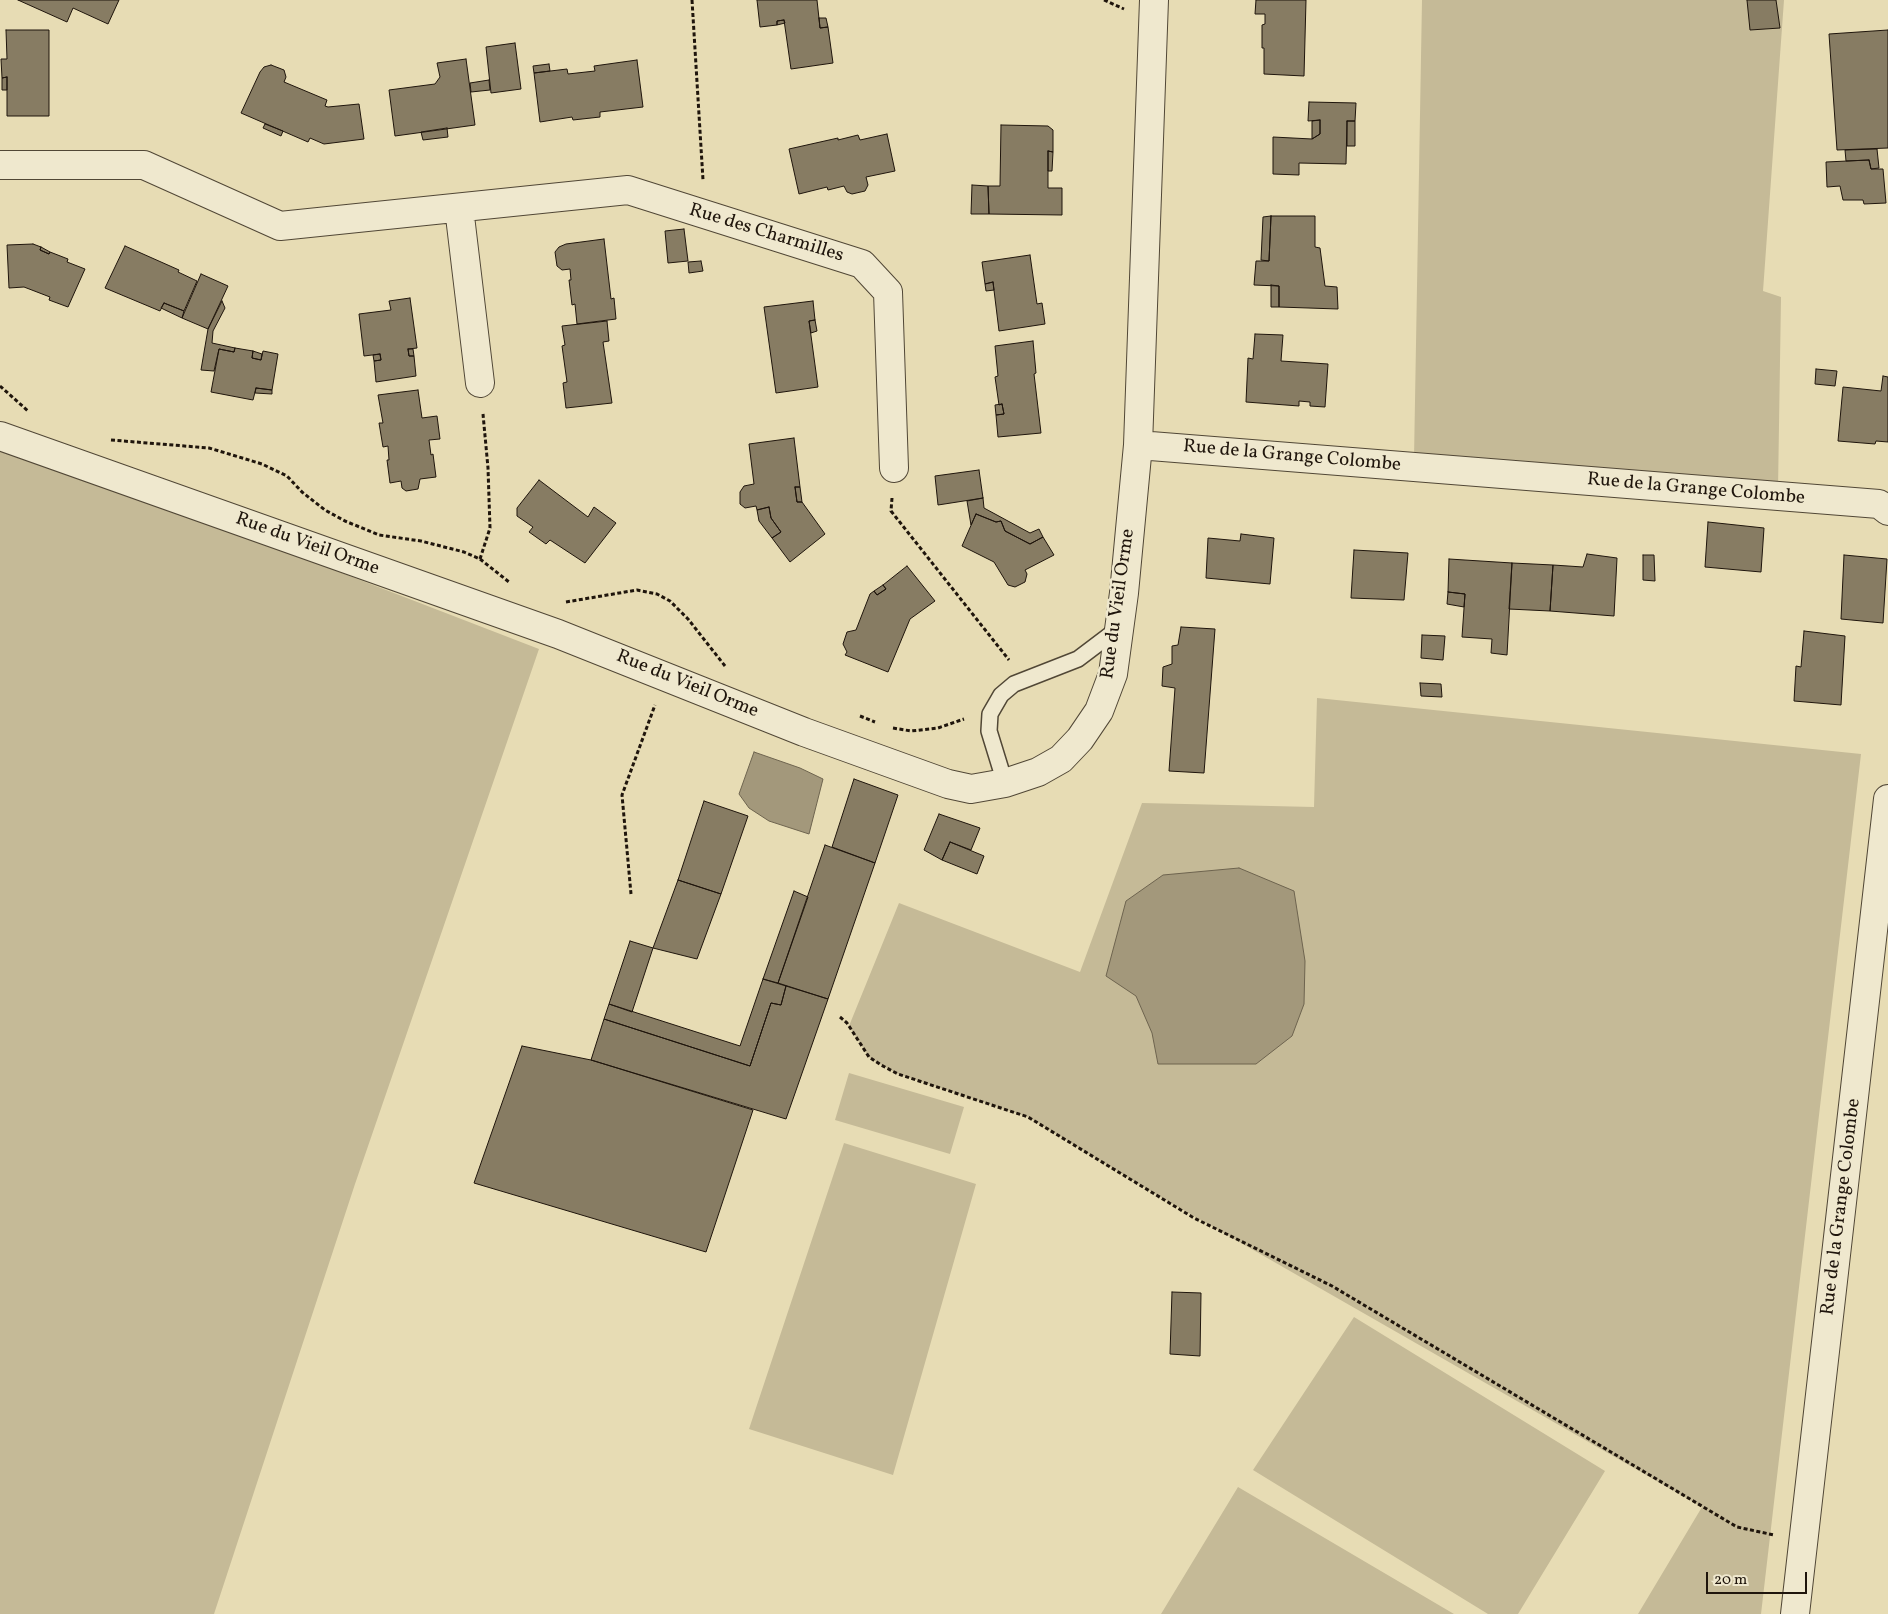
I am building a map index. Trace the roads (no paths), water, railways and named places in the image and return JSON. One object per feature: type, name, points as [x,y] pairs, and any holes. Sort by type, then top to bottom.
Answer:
[{"type":"street","points":[[1138,445],[1154,0]]},
{"type":"street","name":"Rue des Charmilles","points":[[0,165],[144,165],[280,226],[628,190],[862,264],[888,292],[894,468]]},
{"type":"street","points":[[459,208],[480,383]]},
{"type":"street","name":"Rue du Vieil Orme","points":[[0,436],[558,634],[804,732],[948,784],[971,789],[1005,783],[1038,772],[1061,759],[1080,739],[1099,711],[1113,674],[1138,445]]},
{"type":"street","name":"Rue de la Grange Colombe","points":[[1138,445],[1885,506]]},
{"type":"street","name":"Rue de la Grange Colombe","points":[[1795,1614],[1888,799]]},
{"type":"lane","points":[[1005,783],[989,731],[990,714],[1001,695],[1014,684],[1078,659],[1119,628]]}]
